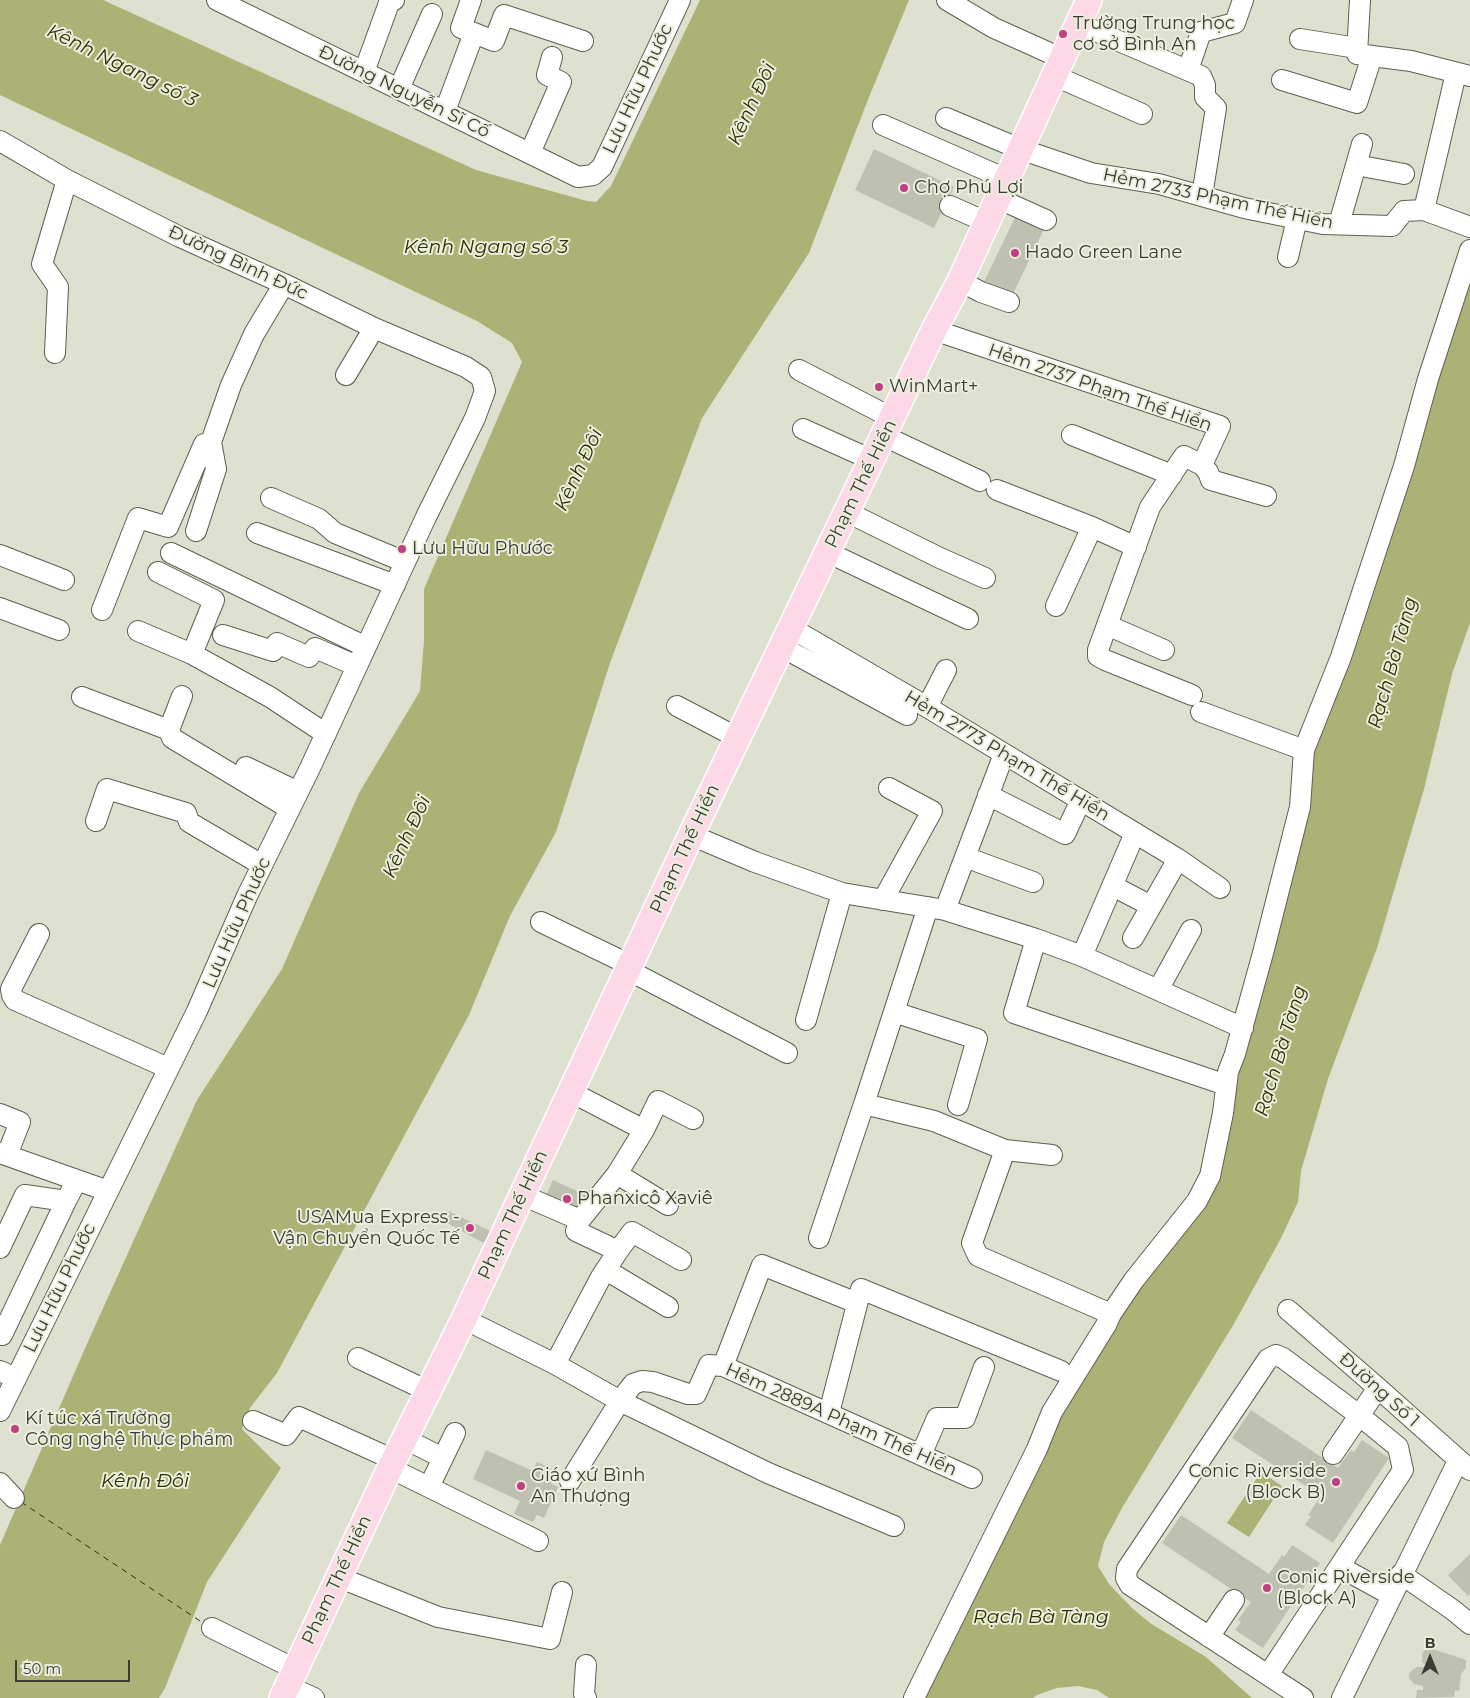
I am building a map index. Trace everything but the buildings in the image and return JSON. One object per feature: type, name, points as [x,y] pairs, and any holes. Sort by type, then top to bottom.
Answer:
[{"type":"main road","name":"Phạm Thế Hiển","points":[[288,1684],[396,1456],[464,1319],[691,835],[934,330],[960,281],[1089,0]]},
{"type":"street","name":"Đường Nguyễn Sĩ Cố","points":[[217,0],[578,177],[593,175]]},
{"type":"street","points":[[364,72],[389,3],[394,0]]},
{"type":"street","points":[[471,0],[461,28],[494,41],[504,16],[583,41]]},
{"type":"street","name":"Lưu Hữu Phước","points":[[593,175],[602,166],[680,0]]},
{"type":"street","points":[[947,0],[1059,68],[1142,114]]},
{"type":"street","points":[[1188,70],[1201,32],[1235,23],[1243,0]]},
{"type":"street","points":[[1282,80],[1357,102],[1364,52],[1360,0]]},
{"type":"street","points":[[399,89],[432,14]]},
{"type":"street","points":[[1078,24],[1201,76],[1205,85],[1205,97],[1216,108],[1202,196]]},
{"type":"street","points":[[444,111],[474,33]]},
{"type":"street","points":[[1300,38],[1412,61],[1463,74],[1424,210],[1470,227]]},
{"type":"street","points":[[530,153],[560,82],[547,75],[552,57]]},
{"type":"street","name":"Hẻm 2733 Phạm Thế Hiển","points":[[946,118],[1020,149],[1091,173],[1159,184],[1244,208],[1323,224],[1392,226],[1404,211],[1424,210]]},
{"type":"street","points":[[883,125],[1002,188],[1046,220]]},
{"type":"street","name":"Đường Bình Đức","points":[[0,140],[67,180],[180,237],[284,284],[374,328],[466,367],[481,376]]},
{"type":"street","points":[[1339,224],[1362,144]]},
{"type":"street","points":[[1356,165],[1404,174]]},
{"type":"street","points":[[55,353],[58,287],[42,264],[67,180]]},
{"type":"street","points":[[950,206],[986,222]]},
{"type":"street","points":[[1288,257],[1298,219]]},
{"type":"street","points":[[914,1698],[1037,1449],[1052,1412],[1111,1314],[1134,1280],[1197,1201],[1210,1176],[1223,1113],[1228,1072],[1235,1054],[1263,953],[1300,807],[1304,750],[1341,657],[1404,466],[1428,379],[1470,250]]},
{"type":"street","points":[[960,281],[981,292],[1009,302]]},
{"type":"street","points":[[196,531],[216,469],[212,442],[231,385],[254,334],[284,284]]},
{"type":"street","points":[[346,376],[374,328]]},
{"type":"street","name":"Hẻm 2737 Phạm Thế Hiển","points":[[934,330],[1220,426],[1202,465]]},
{"type":"street","points":[[799,370],[888,427],[989,486],[1092,527],[1136,547]]},
{"type":"street","name":"Lưu Hữu Phước","points":[[0,1411],[8,1375],[108,1191],[197,1011],[262,865],[475,418],[485,391],[481,376]]},
{"type":"street","points":[[803,429],[872,460]]},
{"type":"street","points":[[1072,435],[1172,475]]},
{"type":"street","points":[[102,610],[138,518],[168,527],[204,444],[212,442]]},
{"type":"street","points":[[1266,496],[1211,480],[1208,472],[1202,465],[1184,456],[1150,507],[1098,650],[1098,656],[1197,704],[1304,750]]},
{"type":"street","points":[[271,498],[319,520],[335,533],[405,562]]},
{"type":"street","points":[[847,512],[985,578]]},
{"type":"street","points":[[1056,606],[1092,527]]},
{"type":"street","points":[[258,533],[394,585]]},
{"type":"street","points":[[828,552],[968,619]]},
{"type":"street","points":[[171,554],[366,647]]},
{"type":"street","points":[[0,555],[64,580]]},
{"type":"street","points":[[158,572],[214,600],[192,654]]},
{"type":"street","points":[[0,608],[59,630]]},
{"type":"street","points":[[1107,625],[1164,650]]},
{"type":"street","points":[[138,631],[192,654],[270,697],[326,734]]},
{"type":"street","points":[[223,635],[273,651],[276,643],[309,657],[315,648],[357,666]]},
{"type":"street","points":[[786,638],[907,716]]},
{"type":"street","name":"Hẻm 2773 Phạm Thế Hiển","points":[[786,638],[927,707],[1178,859],[1220,888]]},
{"type":"street","points":[[927,707],[946,670]]},
{"type":"street","points":[[182,696],[169,730],[172,738],[294,800]]},
{"type":"street","points":[[82,698],[169,730]]},
{"type":"street","points":[[677,706],[738,738]]},
{"type":"street","points":[[819,1238],[894,1012],[937,909],[965,857],[1004,754]]},
{"type":"street","points":[[246,767],[294,800]]},
{"type":"street","points":[[883,900],[932,812],[889,788]]},
{"type":"street","points":[[96,821],[106,789],[186,813],[189,822],[262,865]]},
{"type":"street","points":[[988,795],[1065,834],[1081,800]]},
{"type":"street","points":[[1082,956],[1134,833]]},
{"type":"street","points":[[691,835],[755,862],[842,893],[937,909],[1036,939],[1082,956],[1242,1028]]},
{"type":"street","points":[[965,857],[1033,882]]},
{"type":"street","points":[[1132,938],[1178,859]]},
{"type":"street","points":[[1113,886],[1151,906]]},
{"type":"street","points":[[806,1020],[842,893]]},
{"type":"street","points":[[541,922],[629,967],[786,1053]]},
{"type":"street","points":[[1158,990],[1191,930]]},
{"type":"street","points":[[39,934],[11,989],[15,1000],[168,1068]]},
{"type":"street","points":[[1036,939],[1014,1012],[1226,1085]]},
{"type":"street","points":[[894,1012],[977,1039],[958,1105]]},
{"type":"street","points":[[571,1092],[644,1130]]},
{"type":"street","points":[[618,1251],[576,1231],[580,1220],[617,1174],[644,1130],[658,1101],[693,1119]]},
{"type":"street","points":[[864,1104],[934,1122],[1006,1150],[1052,1155]]},
{"type":"street","points":[[0,1114],[20,1122],[3,1154],[108,1191]]},
{"type":"street","points":[[1006,1150],[972,1243],[978,1256],[1111,1314]]},
{"type":"street","points":[[617,1174],[668,1204]]},
{"type":"street","points":[[0,1334],[2,1335],[77,1180]]},
{"type":"street","points":[[0,1248],[25,1195],[66,1201]]},
{"type":"street","points":[[522,1195],[580,1220]]},
{"type":"street","points":[[555,1364],[606,1270],[632,1232],[680,1260]]},
{"type":"street","points":[[724,1366],[762,1265],[857,1303]]},
{"type":"street","points":[[606,1270],[668,1307]]},
{"type":"street","points":[[829,1414],[861,1289],[1061,1371]]},
{"type":"street","name":"Đường Số 1","points":[[1288,1310],[1464,1465]]},
{"type":"street","points":[[464,1319],[555,1364],[620,1401],[768,1473],[894,1526]]},
{"type":"street","points":[[1268,1675],[1403,1470],[1398,1447],[1360,1416],[1283,1358],[1276,1355],[1268,1359],[1201,1474],[1127,1569],[1126,1578],[1130,1585],[1303,1698]]},
{"type":"street","points":[[358,1358],[428,1391]]},
{"type":"street","name":"Hẻm 2889A Phạm Thế Hiển","points":[[620,1401],[633,1384],[642,1381],[653,1382],[688,1394],[696,1394],[709,1365],[724,1366],[972,1478]]},
{"type":"street","points":[[921,1455],[937,1418],[964,1418],[984,1367]]},
{"type":"street","points":[[1333,1454],[1378,1388]]},
{"type":"street","points":[[570,1481],[620,1401]]},
{"type":"street","points":[[253,1421],[286,1434],[299,1416],[396,1456],[430,1487],[538,1542]]},
{"type":"street","points":[[430,1487],[455,1433]]},
{"type":"street","points":[[396,1456],[443,1458]]},
{"type":"street","points":[[1342,1698],[1391,1595],[1464,1465]]},
{"type":"street","points":[[0,1483],[14,1498]]},
{"type":"street","points":[[1340,1567],[1391,1595]]},
{"type":"street","points":[[1402,1574],[1470,1624]]},
{"type":"street","points":[[338,1577],[438,1617],[550,1640],[562,1592]]},
{"type":"street","points":[[1209,1637],[1234,1600]]},
{"type":"street","points":[[212,1628],[288,1684],[314,1698]]},
{"type":"street","points":[[586,1665],[584,1694],[586,1698]]},
{"type":"water","name":"Kênh Đôi","points":[[0,0],[103,0],[476,170],[596,202],[611,186],[700,0],[909,0],[867,102],[809,253],[702,418],[610,663],[556,832],[510,916],[469,1015],[277,1373],[250,1408],[242,1429],[281,1468],[207,1582],[165,1688],[159,1698],[0,1698],[0,1545],[86,1346],[197,1100],[282,969],[359,793],[420,691],[424,640],[424,589],[522,362],[512,343],[477,321],[0,95]]},
{"type":"water","name":"Rạch Bà Tàng","points":[[1470,274],[1470,623],[1452,674],[1424,789],[1377,948],[1328,1079],[1301,1171],[1298,1202],[1280,1240],[1235,1322],[1122,1508],[1104,1542],[1098,1566],[1109,1584],[1132,1608],[1150,1623],[1206,1657],[1252,1698],[1109,1698],[1097,1690],[1078,1686],[1057,1688],[1033,1698],[922,1698],[1087,1362],[1153,1266],[1187,1228],[1234,1095],[1312,743]]},
{"type":"water","points":[[1261,1472],[1282,1486],[1249,1537],[1227,1523]]},
{"type":"ferry route","points":[[21,1502],[203,1623]]},
{"type":"place","name":"Trường Trung học cơ sở Bình An","points":[[1063,34]]},
{"type":"place","name":"Chợ Phú Lợi","points":[[904,188]]},
{"type":"place","name":"Hado Green Lane","points":[[1015,253]]},
{"type":"place","name":"WinMart+","points":[[879,387]]},
{"type":"place","name":"Lưu Hữu Phước","points":[[402,549]]},
{"type":"place","name":"Phanxicô Xaviê","points":[[567,1199]]},
{"type":"place","name":"USAMua Express - Vận Chuyển Quốc Tế","points":[[470,1228]]},
{"type":"place","name":"Kí túc xá Trường Công nghệ Thực phẩm","points":[[15,1429]]},
{"type":"place","name":"Conic Riverside (Block B)","points":[[1336,1482]]},
{"type":"place","name":"Giáo xứ Bình An Thượng","points":[[521,1486]]},
{"type":"place","name":"Conic Riverside (Block A)","points":[[1267,1588]]},
{"type":"water label","name":"Kênh Ngang số 3","points":[[122,66]]},
{"type":"water label","name":"Kênh Ngang số 3","points":[[486,247]]}]
